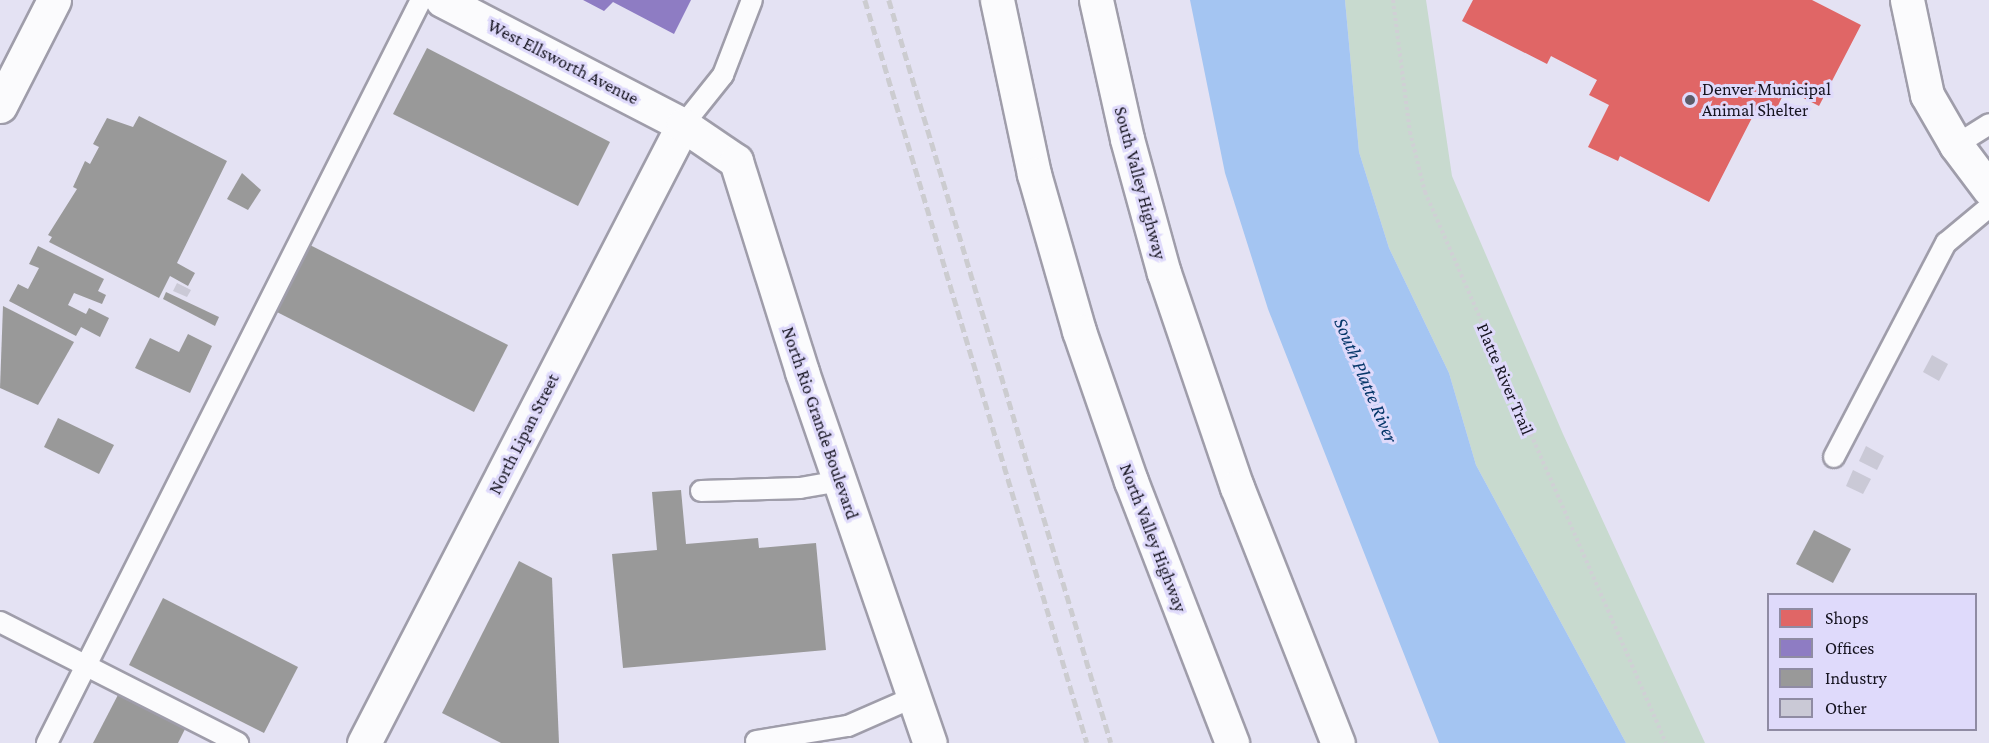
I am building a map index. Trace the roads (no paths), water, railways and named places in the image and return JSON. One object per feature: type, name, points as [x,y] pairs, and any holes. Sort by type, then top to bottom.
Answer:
[{"type":"main road","points":[[0,106],[54,0]]},
{"type":"main road","name":"West Ellsworth Avenue","points":[[442,0],[683,125]]},
{"type":"main road","name":"North Valley Highway","points":[[997,0],[1034,174],[1079,331],[1131,481],[1232,743]]},
{"type":"main road","name":"South Valley Highway","points":[[1096,0],[1144,204],[1194,363],[1237,487],[1338,743]]},
{"type":"main road","points":[[1907,0],[1927,95],[1956,146],[1989,189]]},
{"type":"main road","name":"North Rio Grande Boulevard","points":[[683,125],[736,161],[839,481],[930,743]]},
{"type":"main road","name":"North Lipan Street","points":[[364,743],[683,125]]},
{"type":"lane","points":[[47,743],[421,0]]},
{"type":"lane","points":[[683,125],[723,75],[752,0]]},
{"type":"lane","points":[[1956,146],[1989,124]]},
{"type":"lane","points":[[1834,458],[1946,243],[1989,207]]},
{"type":"lane","points":[[701,491],[800,488],[839,481]]},
{"type":"lane","points":[[0,622],[238,743]]},
{"type":"lane","points":[[756,741],[848,726],[915,697]]},
{"type":"water","name":"South Platte River","points":[[1190,0],[1345,0],[1359,152],[1389,248],[1449,373],[1476,465],[1626,743],[1439,743],[1268,309],[1225,173]]},
{"type":"railway","points":[[865,0],[1087,743]]},
{"type":"railway","points":[[889,0],[1111,743]]},
{"type":"place","name":"Denver Municipal Animal Shelter","points":[[1690,100]]}]
